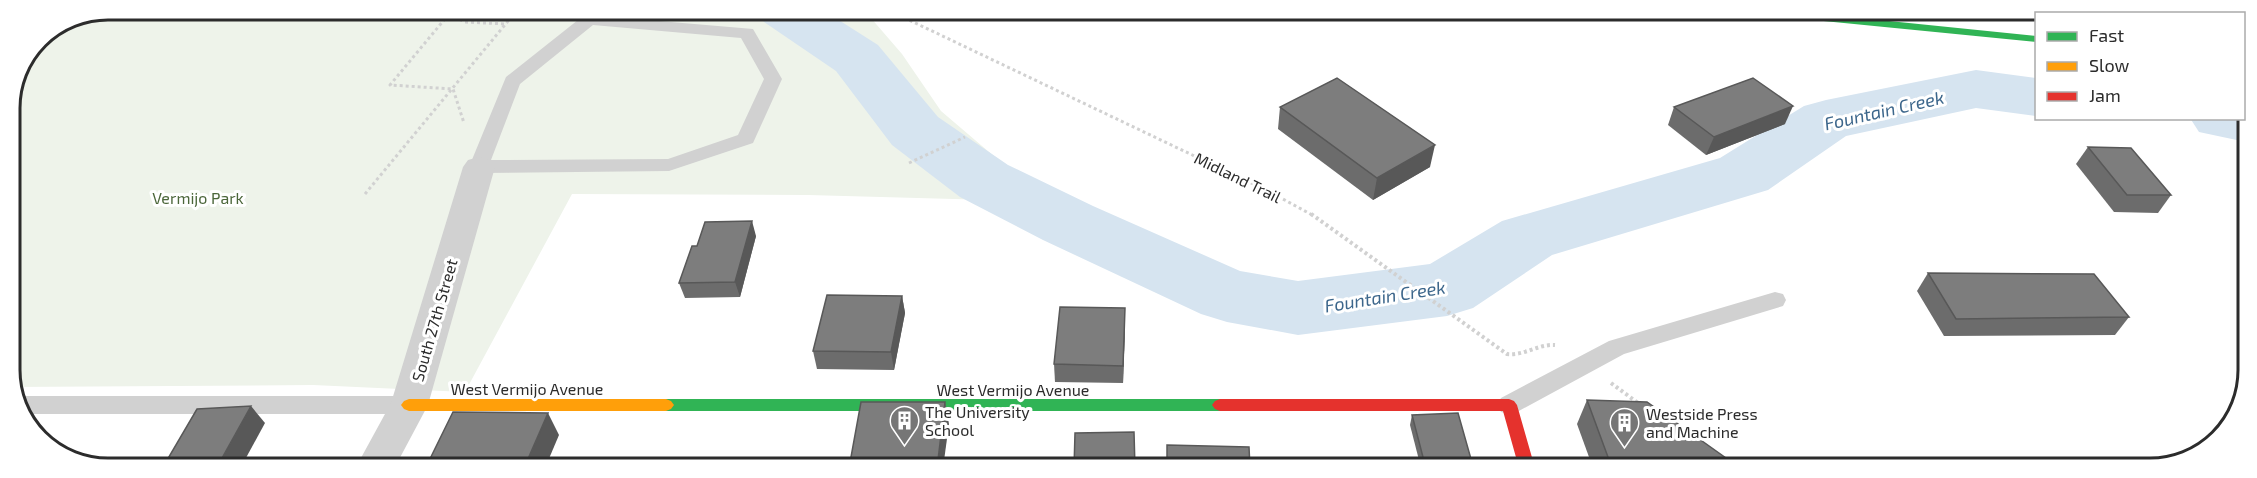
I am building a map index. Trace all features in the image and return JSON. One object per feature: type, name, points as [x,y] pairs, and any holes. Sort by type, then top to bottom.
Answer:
[{"type":"main road","points":[[1834,19],[2035,39]]},
{"type":"main road","name":"West Vermijo Avenue","points":[[409,405],[1509,405]]},
{"type":"main road","points":[[1509,405],[1524,458]]},
{"type":"street","name":"South 27th Street","points":[[380,458],[409,405],[479,167]]},
{"type":"lane","points":[[589,21],[747,33],[773,79],[746,139],[669,165],[479,167],[512,81],[589,21]]},
{"type":"lane","points":[[1509,405],[1617,346],[1714,320],[1774,300]]},
{"type":"lane","points":[[26,405],[409,405]]},
{"type":"path","points":[[444,19],[390,84],[453,88]]},
{"type":"path","points":[[459,19],[465,22],[506,24]]},
{"type":"path","points":[[364,194],[510,19]]},
{"type":"path","name":"Midland Trail","points":[[907,19],[1270,192],[1318,219],[1507,354],[1522,355],[1551,344],[1560,346]]},
{"type":"path","points":[[909,163],[965,137]]},
{"type":"path","points":[[1608,380],[1644,408]]},
{"type":"green space","name":"Vermijo Park","points":[[107,19],[872,19],[902,54],[941,111],[1009,169],[1066,202],[808,195],[572,194],[465,392],[313,385],[21,387],[20,102],[22,85],[34,59],[45,45],[59,34],[90,21]]},
{"type":"building","points":[[1337,78],[1435,145],[1377,178],[1280,107]]},
{"type":"building","points":[[1753,78],[1793,106],[1714,137],[1674,107]]},
{"type":"building","points":[[2088,147],[2131,148],[2171,195],[2127,195]]},
{"type":"building","points":[[752,221],[735,282],[679,283],[692,246],[697,246],[705,222]]},
{"type":"building","points":[[1928,273],[2094,274],[2129,317],[1956,319]]},
{"type":"building","points":[[827,295],[902,296],[891,352],[813,351]]},
{"type":"building","points":[[1060,307],[1125,308],[1123,366],[1054,364]]},
{"type":"building","points":[[1587,400],[1647,402],[1726,458],[1608,458]]},
{"type":"building","points":[[861,402],[945,402],[938,458],[851,458]]},
{"type":"building","points":[[251,406],[222,458],[168,458],[197,409]]},
{"type":"building","points":[[453,412],[548,413],[528,458],[430,458]]},
{"type":"building","points":[[1458,413],[1471,458],[1423,458],[1412,415]]},
{"type":"building","points":[[1134,432],[1135,458],[1074,458],[1075,433]]},
{"type":"building","points":[[1167,445],[1249,447],[1250,458],[1167,458]]},
{"type":"waterway","name":"Fountain Creek","points":[[798,19],[857,58],[915,131],[984,181],[1068,223],[1227,295],[1298,308],[1447,289],[1527,238],[1744,174],[1826,120],[1976,89],[2035,97]]},
{"type":"waterway","name":"Fountain Creek","points":[[2234,120],[2238,121]]},
{"type":"traffic: fast","points":[[1834,19],[2035,39]]},
{"type":"traffic: fast","points":[[666,405],[1220,405]]},
{"type":"traffic: slow","points":[[409,405],[666,405]]},
{"type":"traffic: jam","points":[[1220,405],[1509,405],[1524,458]]},
{"type":"place","name":"The University School","points":[[904,446]]},
{"type":"place","name":"Westside Press and Machine","points":[[1625,448]]}]
